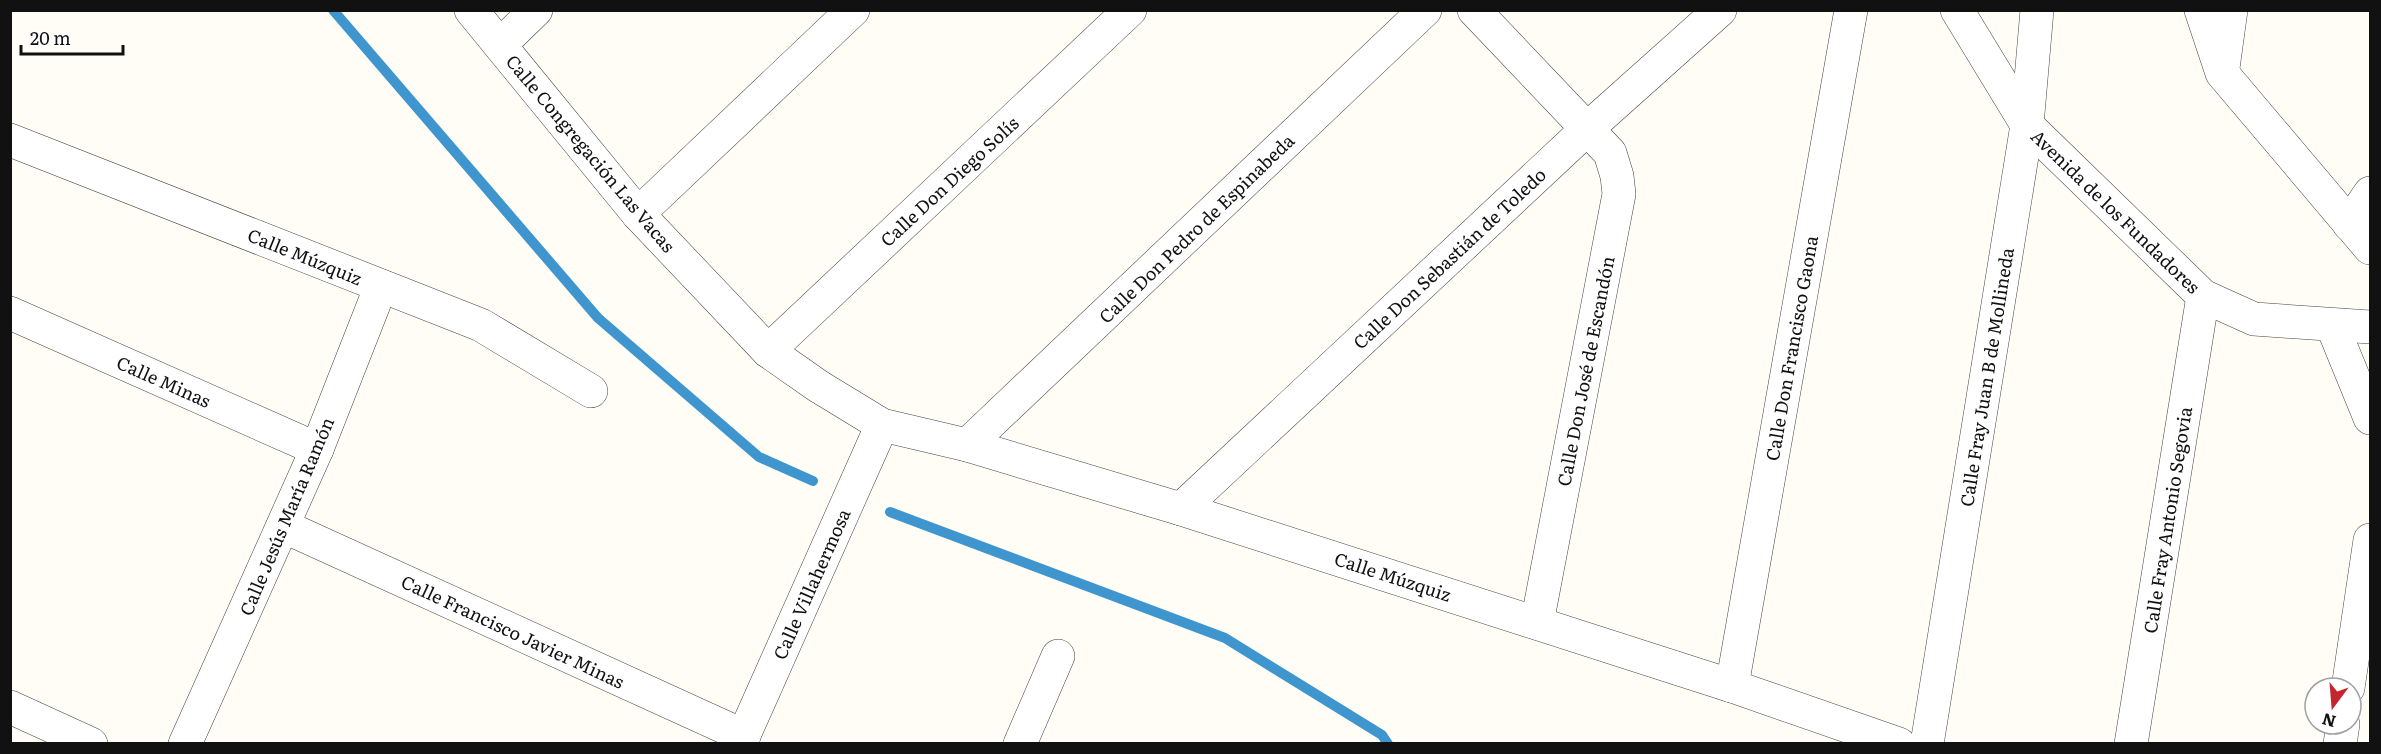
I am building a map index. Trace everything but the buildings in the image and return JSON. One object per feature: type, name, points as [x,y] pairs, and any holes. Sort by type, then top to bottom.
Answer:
[{"type":"street","name":"Calle Congregación Las Vacas","points":[[471,10],[638,214],[768,351],[818,386],[882,425]]},
{"type":"street","points":[[500,45],[536,10]]},
{"type":"street","points":[[638,214],[853,10]]},
{"type":"street","name":"Calle Don Diego Solís","points":[[768,351],[1130,10]]},
{"type":"street","name":"Calle Don Pedro de Espinabeda","points":[[967,445],[1425,10]]},
{"type":"street","name":"Calle Don José de Escandón","points":[[1474,10],[1610,153],[1617,176],[1618,194],[1537,623]]},
{"type":"street","name":"Calle Don Sebastián de Toledo","points":[[1181,509],[1587,129],[1720,10]]},
{"type":"street","name":"Calle Don Francisco Gaona","points":[[1732,686],[1851,10]]},
{"type":"street","name":"Avenida de los Fundadores","points":[[1957,10],[2026,125],[2203,296],[2254,319],[2370,327]]},
{"type":"street","name":"Calle Fray Juan B de Mollineda","points":[[1927,744],[2026,125],[2037,10]]},
{"type":"street","points":[[2201,10],[2222,73],[2370,248]]},
{"type":"street","points":[[2222,73],[2231,10]]},
{"type":"street","name":"Calle Múzquiz","points":[[10,140],[489,328],[591,391]]},
{"type":"street","points":[[2349,224],[2370,194]]},
{"type":"street","name":"Calle Jesús María Ramón","points":[[185,744],[316,449],[381,286]]},
{"type":"street","name":"Calle Fray Antonio Segovia","points":[[2131,744],[2203,296]]},
{"type":"street","name":"Calle Minas","points":[[10,313],[316,449]]},
{"type":"street","points":[[2332,325],[2370,418]]},
{"type":"street","name":"Calle Múzquiz","points":[[882,425],[967,445],[1181,509],[1732,686],[1899,744]]},
{"type":"street","name":"Calle Villahermosa","points":[[742,740],[882,425]]},
{"type":"street","name":"Calle Francisco Javier Minas","points":[[283,526],[742,740]]},
{"type":"street","points":[[2350,676],[2370,540]]},
{"type":"street","points":[[1020,744],[1058,656]]},
{"type":"street","points":[[10,707],[91,744]]},
{"type":"waterway","points":[[333,10],[598,318],[759,457],[813,481]]},
{"type":"waterway","points":[[890,512],[1225,638],[1382,735],[1388,744]]}]
